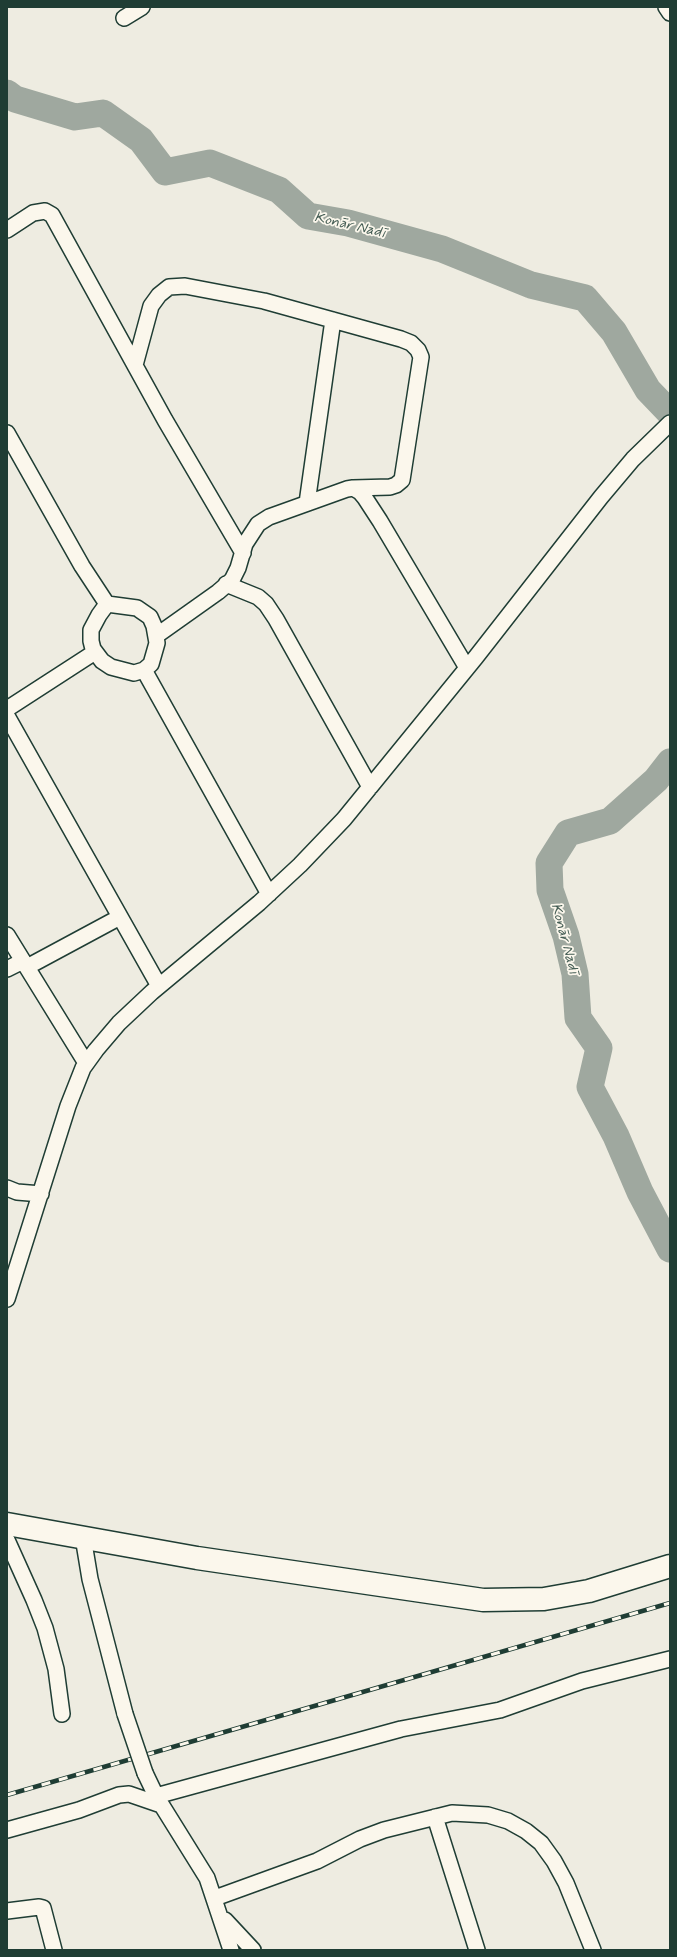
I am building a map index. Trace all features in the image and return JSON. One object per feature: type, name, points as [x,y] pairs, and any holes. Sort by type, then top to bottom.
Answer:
[{"type":"main road","points":[[7,1524],[197,1558],[483,1600],[544,1599],[589,1592],[670,1566]]},
{"type":"street","points":[[124,18],[142,7]]},
{"type":"street","points":[[666,7],[670,13]]},
{"type":"street","points":[[7,230],[33,213],[45,211],[52,216],[134,365],[242,553]]},
{"type":"street","points":[[134,365],[151,306],[159,295],[169,287],[184,286],[264,301],[401,339],[411,343],[418,350],[421,357],[402,480],[396,485],[390,487],[347,489],[269,517],[258,524],[251,533],[232,580],[156,636]]},
{"type":"street","points":[[307,503],[333,320]]},
{"type":"street","points":[[7,1299],[68,1106],[86,1063],[119,1023],[159,986],[269,894],[300,865],[344,819],[467,668],[601,497],[633,459],[666,427]]},
{"type":"street","points":[[7,433],[11,451],[107,604]]},
{"type":"street","points":[[353,488],[360,492],[365,498],[380,521],[467,668]]},
{"type":"street","points":[[226,584],[258,598],[266,604],[276,619],[370,787]]},
{"type":"street","points":[[107,604],[132,606],[144,611],[154,626],[157,644],[155,656],[151,664],[144,670],[134,673],[111,668],[102,661],[95,652],[91,640],[91,630],[107,604]]},
{"type":"street","points":[[7,709],[95,652]]},
{"type":"street","points":[[144,670],[269,894]]},
{"type":"street","points":[[7,716],[159,986]]},
{"type":"street","points":[[7,969],[25,964],[120,917]]},
{"type":"street","points":[[7,935],[86,1063]]},
{"type":"street","points":[[7,1188],[17,1192],[41,1194]]},
{"type":"street","points":[[83,1537],[90,1579],[125,1714],[145,1773],[158,1801],[207,1878],[215,1898],[231,1950]]},
{"type":"street","points":[[7,1540],[45,1628],[56,1669],[62,1714]]},
{"type":"street","points":[[7,1830],[78,1810],[119,1795],[129,1794],[158,1801],[401,1729],[500,1710],[582,1681],[670,1658]]},
{"type":"street","points":[[215,1898],[317,1861],[360,1839],[384,1830],[452,1813],[488,1815],[508,1821],[526,1831],[541,1843],[554,1861],[566,1883],[593,1950]]},
{"type":"street","points":[[435,1817],[477,1950]]},
{"type":"street","points":[[7,1911],[39,1907],[43,1908],[54,1950]]},
{"type":"street","points":[[221,1916],[253,1950]]},
{"type":"waterway","name":"Konār Nadī","points":[[7,93],[15,99],[75,117],[103,113],[141,140],[165,172],[210,163],[279,190],[308,216],[348,223],[442,249],[531,285],[585,298],[614,332],[648,390],[670,413]]},
{"type":"waterway","name":"Konār Nadī","points":[[670,762],[656,780],[610,821],[568,833],[549,863],[550,890],[566,936],[575,974],[578,1018],[599,1048],[590,1087],[616,1136],[640,1192],[670,1249]]},
{"type":"railway","points":[[7,1795],[670,1603]]}]
